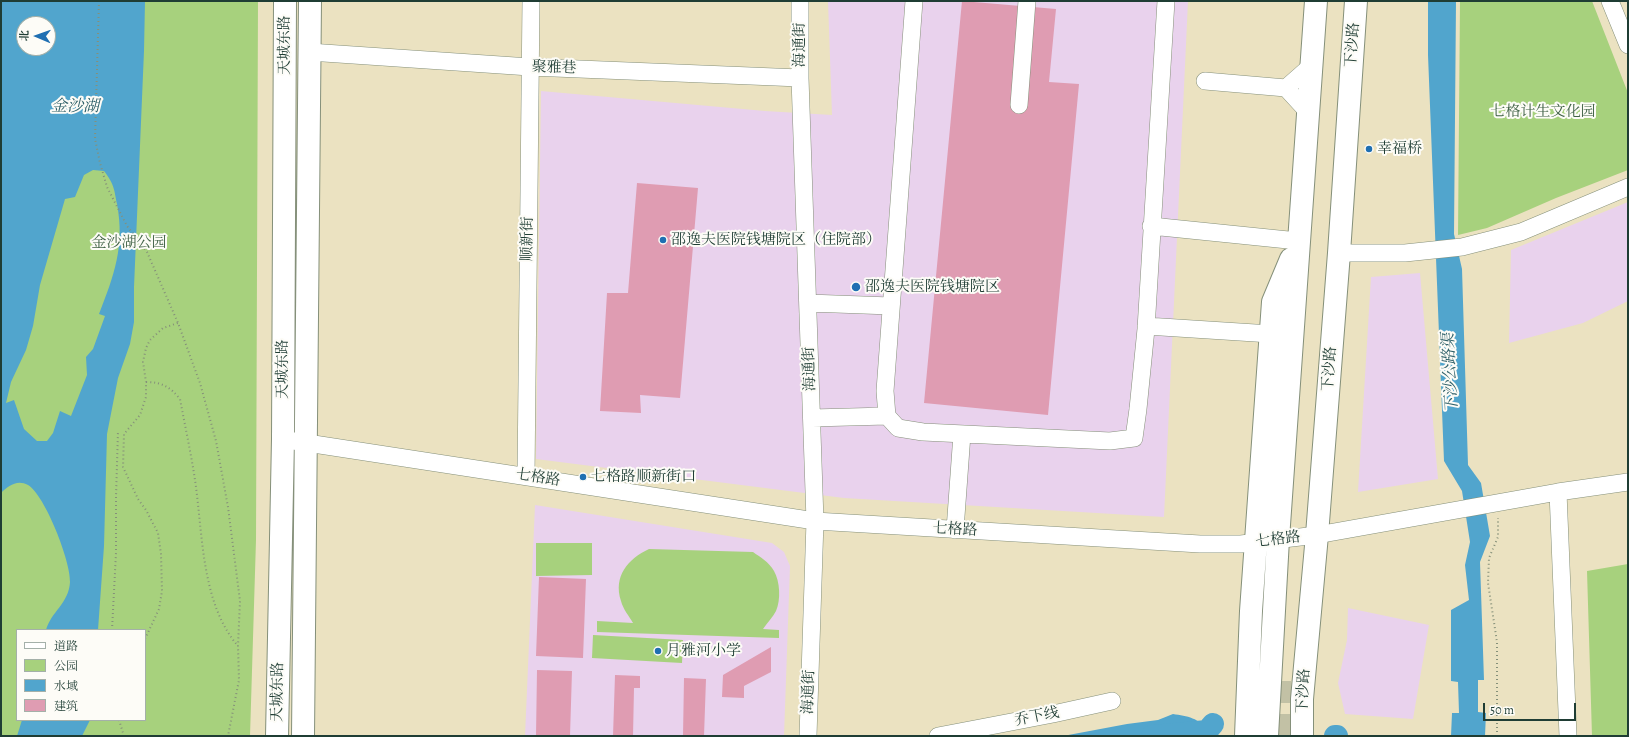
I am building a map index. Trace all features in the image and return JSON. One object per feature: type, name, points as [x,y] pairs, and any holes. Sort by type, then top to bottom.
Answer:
[{"type":"main road","name":"天城东路","points":[[277,736],[283,439],[285,1]]},
{"type":"main road","name":"天城东路","points":[[303,736],[310,1]]},
{"type":"main road","points":[[1267,736],[1278,539],[1316,1]]},
{"type":"main road","name":"下沙路","points":[[1302,736],[1302,699],[1317,535],[1339,253],[1356,1]]},
{"type":"main road","points":[[1246,736],[1247,691],[1256,542],[1273,302],[1298,241]]},
{"type":"street","name":"顺新街","points":[[526,476],[531,1]]},
{"type":"street","name":"海通街","points":[[800,1],[800,78],[815,521],[808,736]]},
{"type":"street","points":[[914,1],[885,391],[887,416],[898,428],[923,432],[1110,441],[1134,438],[1138,410],[1146,326],[1166,1]]},
{"type":"street","points":[[1019,104],[1028,1]]},
{"type":"street","points":[[1610,1],[1627,37]]},
{"type":"street","name":"聚雅巷","points":[[309,52],[530,67],[800,78]]},
{"type":"street","points":[[1286,88],[1312,66]]},
{"type":"street","points":[[1205,82],[1286,88],[1308,112]]},
{"type":"street","points":[[1339,253],[1405,253],[1462,247],[1521,232],[1628,187]]},
{"type":"street","points":[[1152,226],[1298,241]]},
{"type":"street","points":[[808,303],[891,306]]},
{"type":"street","points":[[1146,326],[1271,334]]},
{"type":"street","points":[[812,418],[887,416]]},
{"type":"street","points":[[955,530],[962,434]]},
{"type":"street","name":"七格路","points":[[283,439],[306,444],[526,476],[815,521],[1200,544],[1241,544],[1317,535],[1499,504],[1558,492],[1628,482]]},
{"type":"street","points":[[1558,492],[1568,736]]},
{"type":"street","name":"乔下线","points":[[938,736],[1112,701]]},
{"type":"path","points":[[99,1],[95,139],[107,187],[127,226],[147,252],[178,323],[200,383],[216,441],[227,500],[240,601],[238,646],[239,680],[228,736]]},
{"type":"path","points":[[146,637],[159,609],[162,591],[159,542],[158,533],[146,510],[138,499],[122,467],[124,434],[140,415],[146,397],[146,382],[143,362],[146,348],[150,340],[163,328],[178,323]]},
{"type":"path","points":[[146,382],[163,384],[172,390],[180,399],[195,481],[200,529],[208,578],[218,612],[229,635],[238,646]]},
{"type":"path","points":[[112,629],[116,552],[118,431]]},
{"type":"path","points":[[1497,736],[1497,642],[1488,582],[1489,558],[1498,536],[1499,504]]},
{"type":"path","points":[[119,721],[124,736]]},
{"type":"shaded area","name":"邵逸夫医院钱塘院区","points":[[828,1],[1188,1],[1164,517],[844,498],[536,459],[541,91],[765,111],[832,115]]},
{"type":"shaded area","points":[[1628,202],[1628,301],[1583,323],[1509,343],[1511,250]]},
{"type":"shaded area","points":[[1420,273],[1438,479],[1358,492],[1371,277]]},
{"type":"shaded area","name":"月雅河小学","points":[[535,505],[772,543],[784,552],[790,566],[784,736],[525,736]]},
{"type":"shaded area","points":[[1348,608],[1429,625],[1413,719],[1345,714],[1338,683],[1347,640]]},
{"type":"green space","name":"金沙湖公园","points":[[1,1],[258,1],[256,540],[250,736],[1,736]]},
{"type":"green space","name":"七格计生文化园","points":[[1460,1],[1592,1],[1628,93],[1628,170],[1556,198],[1487,228],[1458,235]]},
{"type":"green space","points":[[536,543],[592,543],[592,575],[536,576]]},
{"type":"green space","points":[[649,549],[753,552],[770,565],[778,580],[778,607],[763,629],[779,630],[779,638],[597,632],[597,621],[633,623],[622,604],[619,584],[624,569],[629,563],[641,553]]},
{"type":"green space","points":[[1628,564],[1628,736],[1592,736],[1587,571]]},
{"type":"green space","points":[[593,635],[683,640],[682,663],[592,658]]},
{"type":"water","name":"金沙湖","points":[[1,1],[145,1],[134,322],[130,344],[118,378],[107,434],[104,546],[98,629],[46,629],[48,624],[67,596],[69,589],[69,572],[66,560],[56,530],[35,491],[24,483],[16,483],[1,493]],"holes":[[[93,170],[104,171],[110,179],[117,204],[120,234],[117,260],[99,314],[105,316],[93,349],[86,357],[87,375],[71,416],[60,411],[53,433],[47,441],[37,441],[24,429],[14,400],[6,403],[11,382],[26,350],[33,326],[40,285],[65,199],[75,197],[84,175]]]},
{"type":"water","name":"下沙公路渠","points":[[1428,1],[1456,1],[1454,234],[1462,269],[1468,465],[1481,483],[1490,536],[1480,562],[1484,680],[1478,680],[1478,712],[1486,713],[1485,736],[1451,736],[1452,713],[1459,713],[1458,682],[1451,681],[1451,610],[1469,600],[1465,565],[1470,542],[1462,491],[1444,461],[1428,55]]},
{"type":"water","points":[[1173,714],[1197,720],[1207,731],[1206,736],[1063,736],[1127,724],[1158,720]]},
{"type":"water","points":[[22,721],[90,721],[82,736],[17,736]]},
{"type":"building","name":"邵逸夫医院钱塘院区","points":[[962,1],[1056,9],[1049,82],[1079,84],[1048,415],[924,403]]},
{"type":"building","name":"邵逸夫医院钱塘院区（住院部）","points":[[637,183],[698,188],[680,398],[640,395],[641,413],[600,411],[607,293],[628,293]]},
{"type":"building","points":[[539,577],[586,579],[583,658],[536,656]]},
{"type":"building","points":[[771,647],[771,672],[744,686],[744,698],[722,697],[723,675]]},
{"type":"building","points":[[537,670],[572,671],[570,736],[536,736]]},
{"type":"building","points":[[615,675],[640,676],[640,688],[634,688],[633,736],[613,736]]},
{"type":"building","points":[[684,678],[706,679],[704,736],[683,736]]},
{"type":"waterway","points":[[1152,736],[1207,731],[1213,724]]},
{"type":"tunnel","points":[[1280,679],[1280,736]]},
{"type":"place","name":"幸福桥","points":[[1369,149]]},
{"type":"place","name":"邵逸夫医院钱塘院区（住院部）","points":[[663,240]]},
{"type":"place","name":"邵逸夫医院钱塘院区","points":[[856,287]]},
{"type":"place","name":"七格路顺新街口","points":[[583,477]]},
{"type":"place","name":"月雅河小学","points":[[658,651]]}]
